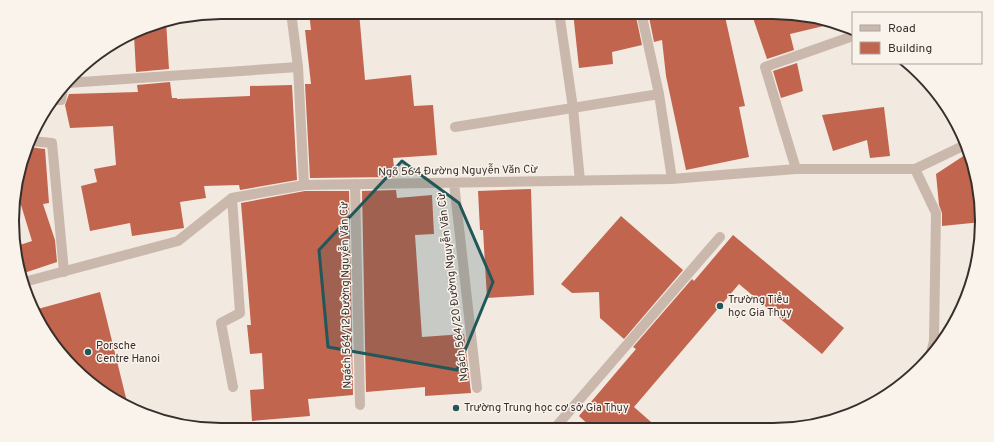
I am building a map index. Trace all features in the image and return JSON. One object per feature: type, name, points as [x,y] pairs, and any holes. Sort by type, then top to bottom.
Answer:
[{"type":"street","points":[[292,19],[298,67],[304,185]]},
{"type":"street","points":[[560,19],[573,108],[580,181]]},
{"type":"street","points":[[643,19],[659,94],[672,179]]},
{"type":"street","points":[[796,169],[765,67],[852,36]]},
{"type":"street","points":[[74,83],[298,67]]},
{"type":"street","points":[[455,127],[659,94]]},
{"type":"street","points":[[35,141],[52,143],[64,272]]},
{"type":"street","points":[[938,337],[936,213],[915,169],[961,147]]},
{"type":"street","name":"Ngõ 564 Đường Nguyễn Văn Cừ","points":[[28,281],[178,241],[232,198],[304,185],[672,179],[796,169],[915,169]]},
{"type":"street","name":"Ngách 564/20 Đường Nguyễn Văn Cừ","points":[[454,183],[477,388]]},
{"type":"street","name":"Ngách 564/12 Đường Nguyễn Văn Cừ","points":[[355,184],[360,405]]},
{"type":"street","points":[[232,198],[240,314],[221,323],[232,387]]},
{"type":"street","points":[[559,423],[720,237]]},
{"type":"highlighted area","points":[[402,161],[459,203],[493,282],[457,370],[328,347],[319,250]]},
{"type":"building","points":[[310,19],[360,19],[365,80],[411,75],[414,106],[433,105],[437,155],[393,158],[395,177],[310,178],[305,84],[311,84],[305,30],[311,30]]},
{"type":"building","points":[[574,19],[636,19],[642,45],[612,52],[613,64],[579,68]]},
{"type":"building","points":[[649,19],[726,19],[745,106],[739,107],[749,157],[686,170],[666,76],[662,40],[654,42]]},
{"type":"building","points":[[753,19],[786,19],[824,26],[790,34],[794,50],[767,59]]},
{"type":"building","points":[[166,27],[169,69],[136,72],[134,39]]},
{"type":"building","points":[[797,63],[803,91],[781,98],[773,71]]},
{"type":"building","points":[[170,82],[172,98],[177,99],[250,96],[250,86],[292,85],[297,180],[240,190],[239,185],[204,186],[206,198],[180,202],[184,228],[132,236],[130,223],[90,231],[81,186],[97,182],[94,169],[116,165],[113,126],[70,128],[65,105],[69,94],[138,92],[137,85]]},
{"type":"building","points":[[884,107],[890,156],[870,158],[867,140],[833,151],[822,115]]},
{"type":"building","points":[[33,147],[45,149],[49,203],[43,204],[55,240],[57,262],[26,272],[21,245],[32,241],[21,205],[19,205],[23,182]]},
{"type":"building","points":[[964,156],[971,182],[975,208],[975,223],[942,226],[942,213],[939,205],[936,174]]},
{"type":"building","points":[[531,189],[534,295],[487,298],[483,230],[480,230],[478,191]]},
{"type":"building","points":[[396,190],[397,198],[432,195],[434,234],[415,235],[422,337],[464,334],[471,393],[425,396],[425,387],[366,392],[362,191]]},
{"type":"building","points":[[305,191],[349,191],[353,395],[308,399],[310,416],[252,421],[250,390],[264,389],[262,353],[250,354],[247,325],[251,325],[241,203]]},
{"type":"building","points":[[621,216],[683,270],[624,339],[600,318],[599,292],[572,293],[561,284]]},
{"type":"building","points":[[733,235],[844,328],[822,354],[739,284],[634,407],[652,423],[587,423],[579,416],[636,349],[633,347],[692,279],[694,281]]},
{"type":"building","name":"Porsche Centre Hanoi","points":[[100,292],[126,399],[98,381],[78,364],[53,333],[39,309]]},
{"type":"place","name":"Trường Tiểu học Gia Thụy","points":[[720,306]]},
{"type":"place","name":"Porsche Centre Hanoi","points":[[88,352]]},
{"type":"place","name":"Trường Trung học cơ sở Gia Thụy","points":[[456,408]]}]
